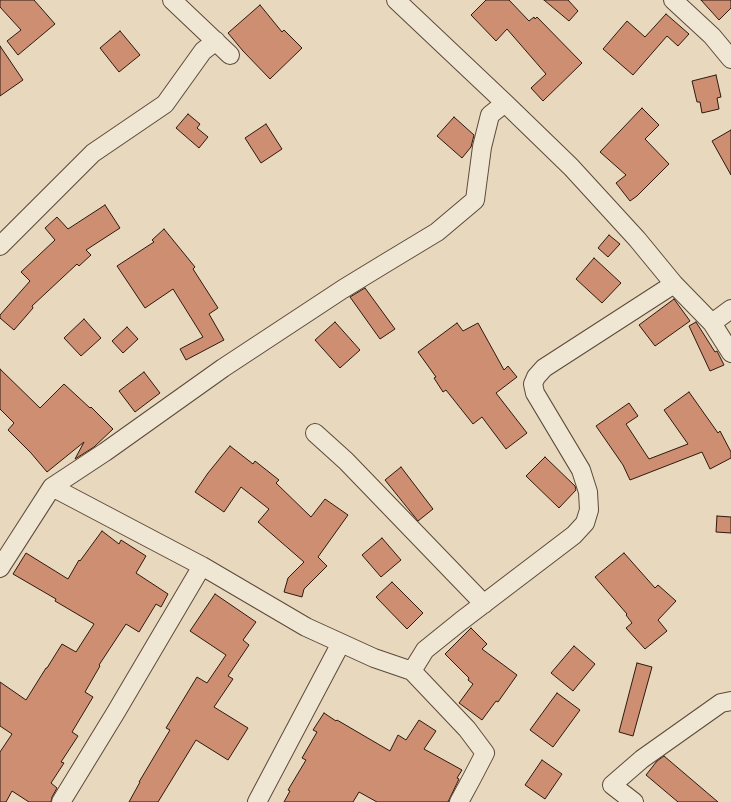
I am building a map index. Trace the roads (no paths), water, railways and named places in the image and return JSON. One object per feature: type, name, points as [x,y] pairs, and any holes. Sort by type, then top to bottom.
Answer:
[{"type":"street","points":[[172,0],[230,54]]},
{"type":"street","points":[[673,0],[712,36],[731,59]]},
{"type":"street","points":[[403,2],[571,167],[637,239],[674,284],[712,322],[731,353]]},
{"type":"street","points":[[0,246],[93,153],[165,104],[203,51],[216,41]]},
{"type":"street","points":[[0,568],[52,487],[105,452],[229,363],[343,289],[437,232],[475,200],[482,147],[490,115],[505,103]]},
{"type":"street","points":[[412,670],[426,650],[574,535],[584,524],[588,510],[588,492],[581,470],[535,393],[533,384],[536,377],[544,368],[674,284]]},
{"type":"street","points":[[712,322],[731,309]]},
{"type":"street","points":[[314,433],[346,460],[484,604]]},
{"type":"street","points":[[52,487],[202,566],[306,627],[374,658],[412,670],[467,729],[485,753],[459,802]]},
{"type":"street","points":[[61,802],[202,566]]},
{"type":"street","points":[[257,802],[341,643]]},
{"type":"street","points":[[634,802],[612,785],[642,759],[721,703],[731,701]]}]
